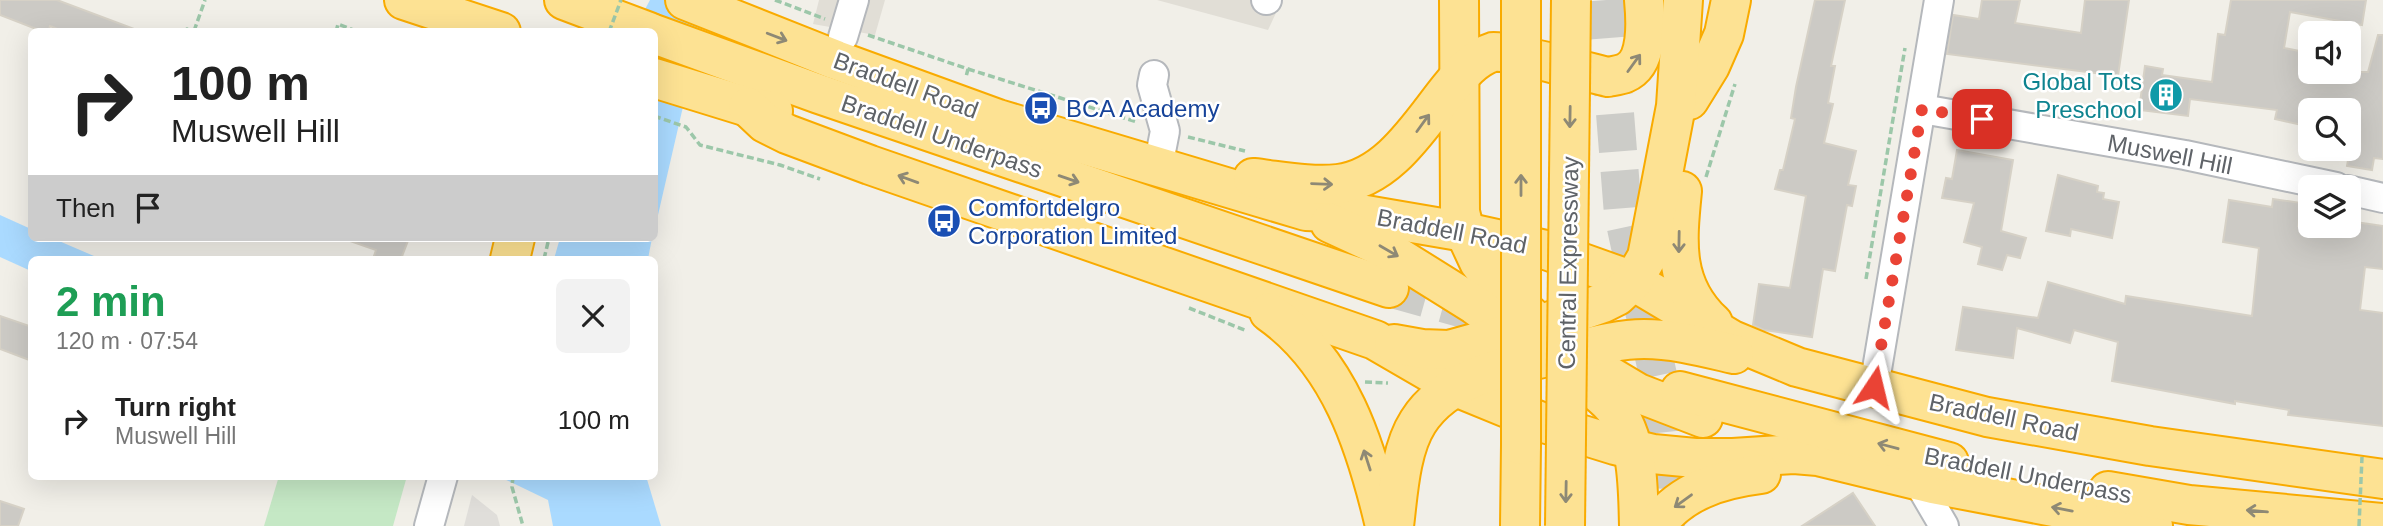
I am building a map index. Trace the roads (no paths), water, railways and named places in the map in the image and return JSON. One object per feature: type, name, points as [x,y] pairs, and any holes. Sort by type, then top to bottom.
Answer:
[{"type":"highway","name":"Braddell Underpass","points":[[564,0],[631,24]]},
{"type":"highway","points":[[1459,0],[1460,212],[1465,232],[1479,262],[1542,342],[1597,391],[1623,421],[1632,450],[1639,526]]},
{"type":"highway","name":"Central Expressway","points":[[1520,526],[1521,0]]},
{"type":"highway","name":"Central Expressway","points":[[1565,526],[1571,0]]},
{"type":"highway","points":[[1169,170],[1324,184],[1351,181],[1392,158],[1419,130],[1460,76],[1474,62],[1496,51],[1608,77],[1626,73],[1642,51],[1646,27],[1644,0]]},
{"type":"highway","points":[[1394,526],[1401,469],[1416,424],[1438,399],[1542,342],[1610,300],[1633,281],[1647,257],[1676,106],[1683,0]]},
{"type":"highway","points":[[1693,0],[1693,44],[1680,208],[1679,262],[1694,300],[1708,318],[1732,340]]},
{"type":"highway","points":[[1689,100],[1710,66],[1724,34],[1731,0]]},
{"type":"highway","points":[[409,2],[438,28]]},
{"type":"highway","points":[[409,2],[489,28]]},
{"type":"highway","name":"Braddell Road","points":[[702,7],[973,110],[1306,211],[1354,213],[1465,232],[1546,250],[1633,281],[1732,340],[1797,367],[1987,417],[2119,441],[2368,462]]},
{"type":"highway","name":"Braddell Underpass","points":[[658,34],[1382,313]]},
{"type":"highway","points":[[658,79],[748,107],[765,123],[787,134],[946,193],[1206,281],[1264,309],[1312,350],[1337,388],[1354,422],[1385,526]]},
{"type":"highway","name":"Braddell Underpass","points":[[748,107],[798,115],[1382,313]]},
{"type":"highway","points":[[1306,211],[1382,247],[1464,298],[1638,393],[1685,412],[1818,456],[1868,469],[2153,526]]},
{"type":"highway","points":[[1206,281],[1382,313],[1422,349],[1449,351],[1542,342],[1600,344],[1643,339],[1678,342],[1797,367]]},
{"type":"highway","points":[[1382,313],[1456,387],[1545,423],[1632,450],[1695,458],[1794,454],[1818,456]]},
{"type":"highway","points":[[1638,393],[1631,369],[1633,353],[1643,339]]},
{"type":"highway","name":"Braddell Underpass","points":[[2383,495],[2188,477],[1983,441],[1684,381],[1977,469],[2189,505],[2383,523]]},
{"type":"highway","points":[[1656,526],[1667,513],[1696,491],[1731,478],[1783,471],[1868,469]]},
{"type":"street","points":[[843,37],[854,0]]},
{"type":"street","points":[[1874,387],[1939,0]]},
{"type":"street","points":[[1154,75],[1152,85],[1165,131],[1169,170]]},
{"type":"street","name":"Muswell Hill","points":[[1922,109],[2185,155],[2298,179]]},
{"type":"street","points":[[2361,193],[2383,198]]},
{"type":"street","points":[[1917,480],[1944,526]]},
{"type":"street","points":[[429,526],[442,481]]},
{"type":"water","points":[[650,0],[714,0],[703,20],[658,215],[658,28],[635,28]]},
{"type":"water","points":[[0,215],[28,228],[28,242],[61,242],[94,256],[28,256],[28,270],[0,257]]},
{"type":"water","points":[[559,242],[651,242],[649,256],[555,256]]},
{"type":"water","points":[[506,480],[647,480],[661,526],[553,526],[548,500]]},
{"type":"tunnel","points":[[1606,0],[1623,214],[1659,380],[1668,465],[1666,526]]},
{"type":"tunnel","points":[[1389,288],[1478,313]]},
{"type":"place","name":"Global Tots Preschool","points":[[2166,95]]},
{"type":"place","name":"BCA Academy","points":[[1041,108]]},
{"type":"place","name":"Comfortdelgro Corporation Limited","points":[[944,221]]}]
